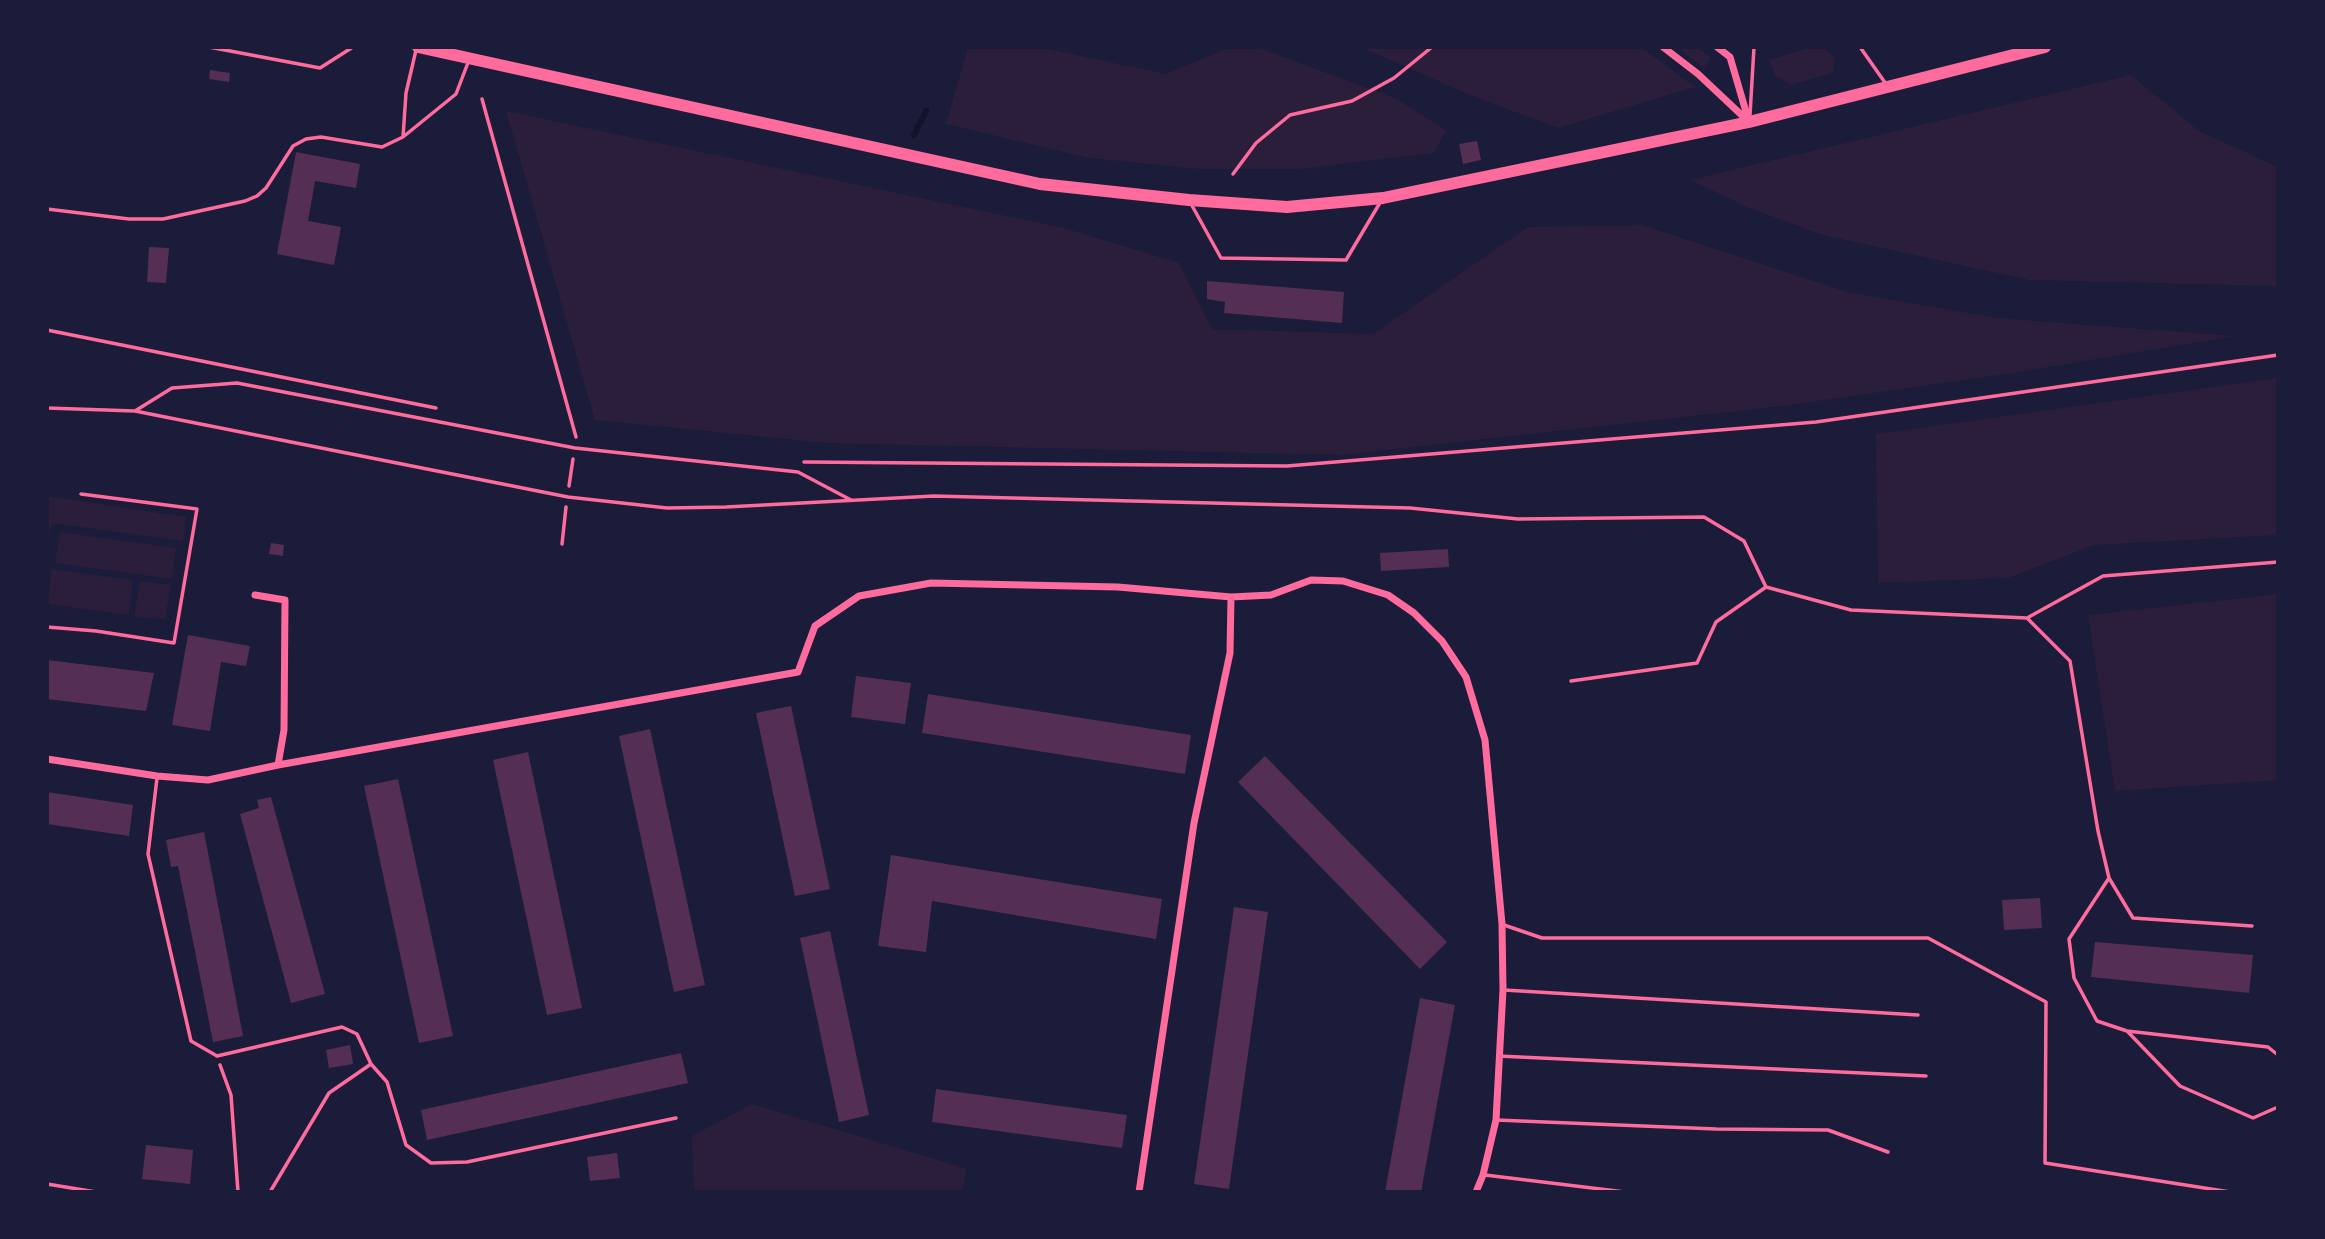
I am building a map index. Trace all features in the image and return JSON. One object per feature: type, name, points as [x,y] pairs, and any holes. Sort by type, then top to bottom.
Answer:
[{"type":"highway","points":[[417,47],[1040,184],[1189,200],[1287,207],[1383,198],[1749,122],[2045,47]]},
{"type":"street","points":[[1663,47],[1698,74],[1749,122]]},
{"type":"street","points":[[1717,47],[1730,57],[1749,122]]},
{"type":"street","points":[[47,759],[158,776],[208,780],[278,765],[798,672],[815,626],[859,596],[931,583],[1118,587],[1231,597],[1272,595],[1311,580],[1343,580],[1388,594],[1414,613],[1443,640],[1466,677],[1485,740],[1502,925],[1503,990],[1496,1121],[1483,1175],[1476,1192]]},
{"type":"street","points":[[255,595],[285,600],[284,730],[278,765]]},
{"type":"street","points":[[1139,1192],[1194,823],[1230,653],[1231,597]]},
{"type":"lane","points":[[209,47],[320,68],[353,47]]},
{"type":"lane","points":[[403,137],[406,93],[417,47]]},
{"type":"lane","points":[[1749,122],[1754,47]]},
{"type":"lane","points":[[1860,47],[1888,86]]},
{"type":"lane","points":[[47,209],[129,219],[163,219],[245,201],[266,188],[293,146],[306,139],[321,137],[382,147],[403,137],[456,94],[469,59]]},
{"type":"lane","points":[[1189,200],[1221,258],[1346,260],[1383,198]]},
{"type":"lane","points":[[135,411],[172,388],[237,383],[575,448],[797,472],[853,500]]},
{"type":"lane","points":[[47,408],[135,411],[568,497],[667,508],[934,496],[1410,508],[1518,519],[1704,517],[1744,541],[1766,587],[1851,610],[2027,618],[2103,576],[2278,562]]},
{"type":"lane","points":[[47,627],[96,631],[174,643],[197,509],[81,494]]},
{"type":"lane","points":[[1570,681],[1697,663],[1716,622],[1766,587]]},
{"type":"lane","points":[[2027,618],[2070,661],[2098,831],[2109,878],[2133,918],[2252,926]]},
{"type":"lane","points":[[158,776],[148,854],[191,1041],[217,1056],[342,1027],[357,1034],[371,1064],[387,1082],[406,1145],[431,1163],[467,1162],[676,1118]]},
{"type":"lane","points":[[2109,878],[2069,939],[2074,978],[2098,1021],[2127,1031],[2268,1047],[2278,1055]]},
{"type":"lane","points":[[1502,925],[1542,937],[1928,938],[2046,1002],[2045,1163],[2231,1192]]},
{"type":"lane","points":[[1503,990],[1918,1015]]},
{"type":"lane","points":[[2127,1031],[2180,1086],[2253,1118],[2278,1107]]},
{"type":"lane","points":[[1498,1056],[1926,1076]]},
{"type":"lane","points":[[270,1192],[329,1093],[371,1064]]},
{"type":"lane","points":[[1496,1121],[1828,1130],[1888,1152]]},
{"type":"lane","points":[[1483,1175],[1625,1192]]},
{"type":"lane","points":[[47,1184],[96,1192]]},
{"type":"path","points":[[1233,174],[1256,143],[1290,116],[1352,101],[1394,78],[1432,47]]},
{"type":"path","points":[[482,99],[576,436],[563,433]]},
{"type":"path","points":[[47,330],[440,409]]},
{"type":"path","points":[[796,462],[1287,466],[1816,422],[2278,355]]},
{"type":"path","points":[[217,1056],[231,1095],[239,1192]]},
{"type":"shaded area","points":[[968,47],[1039,47],[1166,74],[1230,47],[1256,47],[1395,98],[1446,130],[1434,153],[1298,169],[1200,169],[1089,158],[946,124]]},
{"type":"shaded area","points":[[1361,47],[1641,47],[1695,87],[1558,128],[1470,95]]},
{"type":"shaded area","points":[[1676,47],[1697,47],[1711,58],[1704,68]]},
{"type":"shaded area","points":[[1812,47],[1822,47],[1835,58],[1833,73],[1791,85],[1774,74],[1770,60]]},
{"type":"shaded area","points":[[2131,75],[2199,131],[2278,167],[2278,286],[2029,280],[1823,235],[1749,208],[1690,180]]},
{"type":"shaded area","points":[[506,111],[1064,228],[1179,263],[1212,329],[1373,334],[1528,227],[1642,225],[1847,292],[1997,318],[2235,336],[2012,373],[1783,406],[1340,455],[827,443],[595,420]]},
{"type":"shaded area","points":[[2278,378],[2278,535],[2094,545],[2008,578],[1878,583],[1876,434]]},
{"type":"shaded area","points":[[47,496],[186,517],[183,541],[52,523],[47,545]]},
{"type":"shaded area","points":[[60,532],[176,548],[172,579],[55,563]]},
{"type":"shaded area","points":[[51,569],[133,580],[129,615],[48,604]]},
{"type":"shaded area","points":[[140,581],[171,585],[165,619],[134,617]]},
{"type":"shaded area","points":[[2278,594],[2278,780],[2115,791],[2088,615]]},
{"type":"shaded area","points":[[752,1104],[967,1169],[962,1192],[694,1192],[692,1136]]},
{"type":"building","points":[[210,70],[230,73],[229,82],[209,79]]},
{"type":"building","points":[[1477,141],[1481,160],[1463,164],[1459,144]]},
{"type":"building","points":[[296,152],[360,164],[356,188],[315,181],[308,221],[341,227],[334,265],[277,254]]},
{"type":"building","points":[[149,247],[169,248],[166,283],[147,282]]},
{"type":"building","points":[[1207,281],[1344,292],[1342,323],[1224,313],[1225,302],[1207,299]]},
{"type":"building","points":[[271,543],[284,545],[283,556],[269,554]]},
{"type":"building","points":[[1448,549],[1449,567],[1381,571],[1380,553]]},
{"type":"building","points":[[188,635],[250,646],[246,666],[221,662],[210,731],[172,725]]},
{"type":"building","points":[[47,660],[154,673],[146,711],[47,699]]},
{"type":"building","points":[[856,676],[911,683],[905,724],[851,717]]},
{"type":"building","points":[[928,694],[1191,735],[1185,774],[922,733]]},
{"type":"building","points":[[791,706],[830,889],[795,896],[756,713]]},
{"type":"building","points":[[650,729],[705,985],[674,992],[619,736]]},
{"type":"building","points":[[528,752],[582,1008],[547,1015],[493,760]]},
{"type":"building","points":[[1265,756],[1447,942],[1420,969],[1238,782]]},
{"type":"building","points":[[398,779],[453,1036],[419,1043],[364,786]]},
{"type":"building","points":[[47,792],[133,805],[129,836],[47,824]]},
{"type":"building","points":[[271,797],[325,994],[291,1003],[240,814],[259,808],[257,800]]},
{"type":"building","points":[[204,832],[243,1036],[213,1042],[178,866],[171,867],[166,840]]},
{"type":"building","points":[[891,855],[1162,899],[1156,939],[932,901],[926,952],[878,946]]},
{"type":"building","points":[[2040,898],[2042,928],[2004,930],[2002,900]]},
{"type":"building","points":[[1234,907],[1268,912],[1229,1189],[1194,1184]]},
{"type":"building","points":[[830,931],[869,1115],[839,1122],[800,938]]},
{"type":"building","points":[[2095,942],[2253,955],[2249,993],[2091,977]]},
{"type":"building","points":[[1420,998],[1455,1005],[1421,1192],[1385,1192]]},
{"type":"building","points":[[350,1045],[353,1064],[329,1068],[326,1050]]},
{"type":"building","points":[[681,1053],[688,1083],[427,1140],[421,1110]]},
{"type":"building","points":[[936,1089],[1127,1115],[1122,1148],[932,1122]]},
{"type":"building","points":[[146,1145],[193,1150],[190,1184],[142,1179]]},
{"type":"building","points":[[617,1153],[620,1178],[590,1181],[587,1157]]},
{"type":"waterway","points":[[914,135],[926,111]]}]
